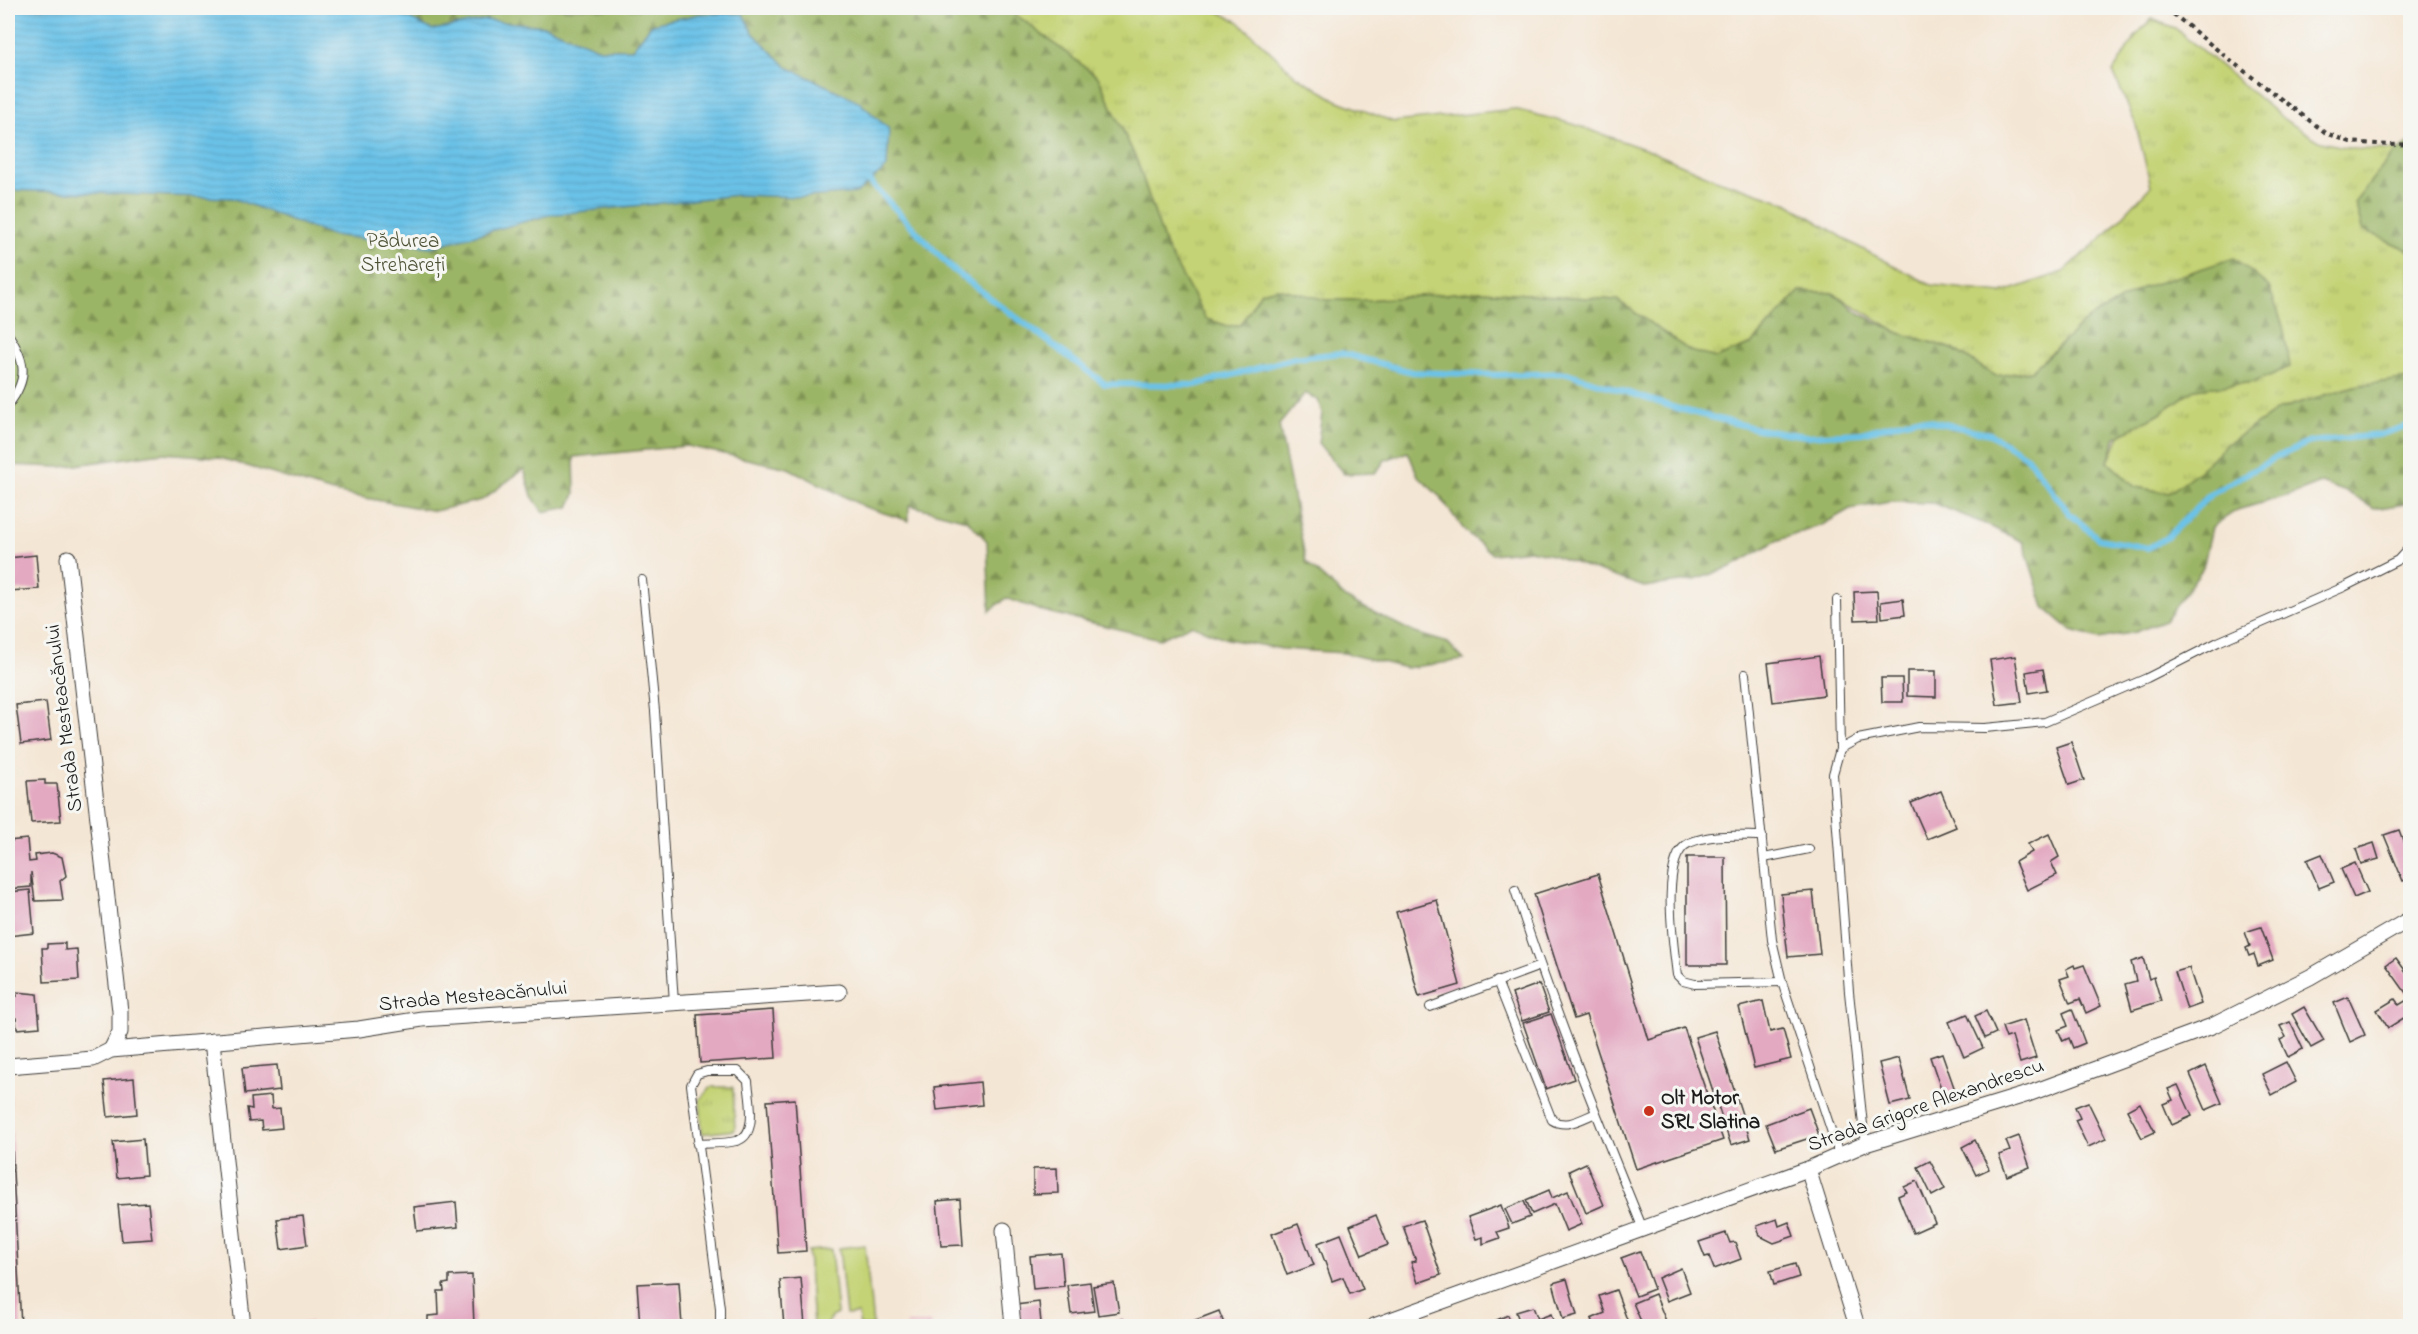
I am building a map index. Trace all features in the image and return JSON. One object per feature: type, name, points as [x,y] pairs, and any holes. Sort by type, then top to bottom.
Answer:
[{"type":"street","name":"Strada Mesteacănului","points":[[68,558],[120,1011],[120,1032],[111,1050]]},
{"type":"street","name":"Strada Grigore Alexandrescu","points":[[1374,1326],[1808,1169],[1865,1144],[2028,1094],[2212,1026],[2310,977],[2410,919]]},
{"type":"street","name":"Strada Mesteacănului","points":[[8,1066],[93,1059],[111,1050],[359,1029],[422,1019],[839,992]]},
{"type":"street","points":[[212,1041],[243,1326]]},
{"type":"street","points":[[1808,1169],[1857,1326]]},
{"type":"street","points":[[1004,1230],[1013,1326]]},
{"type":"lane","points":[[8,334],[22,362],[23,376],[18,393],[8,405]]},
{"type":"lane","points":[[1840,749],[1858,739],[1919,727],[1985,728],[2045,722],[2147,678],[2218,642],[2344,587],[2398,560],[2410,547]]},
{"type":"lane","points":[[642,580],[655,711],[674,1003]]},
{"type":"lane","points":[[1837,600],[1840,749],[1833,774],[1849,992],[1865,1144]]},
{"type":"lane","points":[[1745,674],[1772,940],[1782,982],[1839,1154]]},
{"type":"lane","points":[[1762,837],[1723,835],[1688,843],[1676,858],[1669,906],[1677,975],[1683,981],[1695,984],[1782,982]]},
{"type":"lane","points":[[1764,858],[1809,849]]},
{"type":"lane","points":[[1515,890],[1540,966],[1643,1229]]},
{"type":"lane","points":[[1430,1007],[1540,966]]},
{"type":"lane","points":[[1497,981],[1552,1120],[1559,1125],[1568,1124],[1596,1113]]},
{"type":"lane","points":[[697,1144],[738,1141],[746,1135],[750,1126],[748,1081],[738,1071],[706,1071],[697,1074],[691,1085],[697,1144],[720,1308],[720,1326]]},
{"type":"path","points":[[2166,8],[2326,133],[2350,142],[2410,144]]},
{"type":"green space","name":"Pădurea Strehareți","points":[[8,8],[1007,8],[1098,77],[1137,161],[1166,247],[1206,319],[1228,326],[1240,325],[1261,292],[1277,288],[1326,300],[1368,300],[1481,291],[1617,300],[1690,351],[1716,358],[1752,344],[1800,291],[1833,293],[1861,314],[1899,333],[1953,349],[1996,376],[2031,371],[2089,318],[2142,288],[2234,258],[2269,287],[2283,326],[2290,367],[2255,382],[2195,389],[2160,413],[2116,437],[2108,462],[2135,487],[2169,493],[2200,470],[2224,446],[2279,409],[2355,386],[2410,378],[2410,503],[2374,509],[2349,493],[2321,483],[2290,495],[2237,510],[2212,527],[2203,568],[2165,621],[2135,632],[2099,639],[2072,631],[2044,607],[2023,542],[1933,503],[1890,502],[1850,509],[1822,525],[1776,541],[1733,566],[1695,580],[1644,587],[1552,555],[1530,550],[1492,554],[1465,531],[1439,496],[1418,476],[1408,452],[1385,460],[1376,473],[1344,474],[1318,443],[1322,413],[1318,400],[1305,393],[1279,425],[1306,562],[1347,599],[1415,633],[1448,643],[1464,660],[1406,668],[1344,653],[1282,649],[1227,639],[1191,625],[1160,639],[1042,611],[1006,598],[990,611],[987,541],[967,520],[909,505],[909,521],[865,507],[788,468],[687,446],[574,457],[575,494],[569,507],[543,512],[532,496],[524,469],[482,500],[435,511],[333,492],[217,457],[162,453],[61,467],[8,465]]},
{"type":"green space","points":[[1007,8],[1212,8],[1239,22],[1295,75],[1336,100],[1394,122],[1514,109],[1573,124],[1650,151],[1715,179],[1787,203],[1855,245],[1931,285],[2002,293],[2063,272],[2106,234],[2151,186],[2136,125],[2113,72],[2135,37],[2151,19],[2175,28],[2285,120],[2321,142],[2354,149],[2398,150],[2355,203],[2363,229],[2410,251],[2410,378],[2355,386],[2279,409],[2224,446],[2200,470],[2169,493],[2135,487],[2108,462],[2120,435],[2160,413],[2195,389],[2255,382],[2089,318],[2031,371],[1995,376],[1953,349],[1899,333],[1833,293],[1800,291],[1752,344],[1716,358],[1690,351],[1617,300],[1481,291],[1368,300],[1326,300],[1277,288],[1248,314],[1240,325],[1228,326],[1206,319],[1166,247],[1137,161],[1098,77]]},
{"type":"green space","points":[[2410,142],[2410,251],[2362,229],[2355,202],[2392,155]]},
{"type":"green space","points":[[711,1087],[733,1087],[735,1130],[702,1134],[700,1099]]},
{"type":"green space","points":[[865,1245],[873,1326],[860,1326],[858,1314],[846,1315],[839,1248]]},
{"type":"green space","points":[[831,1249],[837,1314],[831,1317],[827,1326],[813,1326],[808,1251]]},
{"type":"water","points":[[8,8],[386,8],[433,30],[485,20],[545,26],[600,49],[632,49],[652,24],[700,14],[743,14],[754,34],[787,67],[858,101],[889,129],[887,167],[857,193],[804,197],[737,195],[549,215],[431,247],[331,235],[232,198],[8,190]]},
{"type":"building","points":[[36,555],[39,589],[8,591],[8,558]]},
{"type":"building","points":[[1877,591],[1879,619],[1855,620],[1854,592]]},
{"type":"building","points":[[1903,599],[1905,615],[1882,618],[1881,602]]},
{"type":"building","points":[[1819,656],[1824,695],[1773,702],[1768,663]]},
{"type":"building","points":[[2015,656],[2022,702],[1997,705],[1990,660]]},
{"type":"building","points":[[2043,669],[2047,690],[2029,693],[2026,672]]},
{"type":"building","points":[[1907,671],[1936,671],[1936,697],[1907,696]]},
{"type":"building","points":[[1881,678],[1902,678],[1903,702],[1882,702]]},
{"type":"building","points":[[46,702],[51,740],[21,744],[16,705]]},
{"type":"building","points":[[2071,742],[2084,780],[2069,785],[2056,747]]},
{"type":"building","points":[[45,780],[45,784],[57,784],[61,821],[31,823],[27,781]]},
{"type":"building","points":[[1941,791],[1956,827],[1927,839],[1911,803]]},
{"type":"building","points":[[2399,830],[2410,859],[2410,878],[2403,881],[2384,835]]},
{"type":"building","points":[[2049,834],[2059,857],[2051,862],[2057,875],[2027,890],[2015,862],[2032,852],[2028,844]]},
{"type":"building","points":[[27,839],[29,862],[36,861],[35,855],[52,853],[62,857],[66,876],[60,881],[63,900],[35,901],[31,872],[31,887],[8,889],[8,841]]},
{"type":"building","points":[[2374,843],[2379,859],[2361,864],[2356,849]]},
{"type":"building","points":[[2322,854],[2334,882],[2319,888],[2307,860]]},
{"type":"building","points":[[1687,857],[1725,857],[1726,965],[1687,965]]},
{"type":"building","points":[[2355,863],[2368,892],[2354,898],[2341,869]]},
{"type":"building","points":[[1598,874],[1649,1040],[1684,1028],[1723,1140],[1636,1169],[1586,1015],[1574,1019],[1534,894]]},
{"type":"building","points":[[30,890],[34,933],[8,936],[8,892]]},
{"type":"building","points":[[1813,891],[1820,954],[1788,957],[1781,894]]},
{"type":"building","points":[[1437,900],[1460,985],[1419,997],[1396,912]]},
{"type":"building","points":[[2261,927],[2273,960],[2258,966],[2254,954],[2249,956],[2246,948],[2250,946],[2245,932]]},
{"type":"building","points":[[65,943],[65,950],[77,949],[79,980],[44,982],[42,948],[47,948],[47,944]]},
{"type":"building","points":[[2143,958],[2149,979],[2154,977],[2161,1001],[2132,1010],[2125,984],[2136,981],[2131,962]]},
{"type":"building","points":[[2396,958],[2410,977],[2410,990],[2406,993],[2386,965]]},
{"type":"building","points":[[2074,965],[2075,968],[2084,965],[2101,1006],[2086,1013],[2080,999],[2070,1003],[2060,979],[2069,976],[2066,969]]},
{"type":"building","points":[[2189,968],[2201,1004],[2187,1009],[2175,972]]},
{"type":"building","points":[[1539,984],[1549,1012],[1522,1021],[1512,994]]},
{"type":"building","points":[[16,992],[37,994],[40,1027],[17,1029],[16,1018],[9,1018],[8,997],[17,996]]},
{"type":"building","points":[[2348,997],[2365,1035],[2350,1042],[2334,1003]]},
{"type":"building","points":[[2395,999],[2399,1005],[2407,1000],[2410,1014],[2388,1028],[2377,1010]]},
{"type":"building","points":[[1763,1001],[1770,1032],[1783,1029],[1791,1059],[1754,1068],[1739,1007]]},
{"type":"building","points":[[2304,1007],[2324,1041],[2311,1048],[2292,1014]]},
{"type":"building","points":[[2072,1009],[2085,1043],[2073,1048],[2069,1038],[2063,1041],[2058,1030],[2068,1026],[2063,1013]]},
{"type":"building","points":[[773,1010],[776,1058],[700,1063],[697,1015]]},
{"type":"building","points":[[1986,1011],[1996,1033],[1985,1038],[1975,1016]]},
{"type":"building","points":[[1551,1014],[1574,1079],[1546,1089],[1523,1023]]},
{"type":"building","points":[[1967,1014],[1983,1048],[1964,1057],[1949,1022]]},
{"type":"building","points":[[2024,1020],[2036,1058],[2020,1063],[2012,1036],[2006,1038],[2002,1027]]},
{"type":"building","points":[[2290,1022],[2303,1049],[2288,1057],[2280,1040],[2286,1037],[2280,1026]]},
{"type":"building","points":[[1715,1031],[1750,1139],[1731,1145],[1695,1037]]},
{"type":"building","points":[[1942,1053],[1955,1090],[1943,1095],[1930,1057]]},
{"type":"building","points":[[1899,1058],[1910,1100],[1890,1105],[1879,1063]]},
{"type":"building","points":[[2286,1062],[2296,1082],[2272,1095],[2262,1074]]},
{"type":"building","points":[[277,1065],[280,1090],[245,1094],[242,1068]]},
{"type":"building","points":[[2206,1066],[2222,1103],[2206,1110],[2190,1074]]},
{"type":"building","points":[[134,1078],[137,1114],[108,1117],[104,1081]]},
{"type":"building","points":[[980,1082],[982,1105],[937,1110],[934,1087]]},
{"type":"building","points":[[2178,1085],[2192,1116],[2172,1125],[2163,1104],[2173,1100],[2168,1089]]},
{"type":"building","points":[[8,1092],[10,1092],[13,1169],[8,1169]]},
{"type":"building","points":[[271,1096],[272,1109],[280,1108],[282,1128],[262,1130],[261,1121],[249,1122],[247,1108],[252,1109],[251,1098]]},
{"type":"building","points":[[795,1099],[806,1251],[778,1253],[767,1101]]},
{"type":"building","points":[[2088,1102],[2106,1139],[2088,1147],[2075,1120],[2080,1118],[2075,1107]]},
{"type":"building","points":[[2140,1103],[2155,1132],[2142,1138],[2127,1110]]},
{"type":"building","points":[[1809,1108],[1819,1135],[1776,1149],[1766,1124]]},
{"type":"building","points":[[2019,1136],[2030,1167],[2007,1176],[1999,1155],[2010,1151],[2006,1141]]},
{"type":"building","points":[[143,1139],[146,1175],[117,1178],[113,1142]]},
{"type":"building","points":[[1975,1140],[1989,1169],[1976,1175],[1962,1147]]},
{"type":"building","points":[[1930,1161],[1945,1189],[1932,1196],[1918,1167]]},
{"type":"building","points":[[1586,1163],[1604,1205],[1586,1213],[1569,1171]]},
{"type":"building","points":[[1057,1168],[1058,1193],[1033,1194],[1033,1169]]},
{"type":"building","points":[[8,1171],[13,1171],[21,1326],[8,1326]]},
{"type":"building","points":[[1917,1181],[1935,1223],[1913,1233],[1898,1196],[1907,1192],[1904,1187]]},
{"type":"building","points":[[1549,1190],[1552,1198],[1568,1191],[1582,1224],[1566,1231],[1555,1204],[1532,1214],[1526,1200]]},
{"type":"building","points":[[960,1199],[963,1245],[941,1246],[937,1201]]},
{"type":"building","points":[[1524,1201],[1530,1217],[1512,1224],[1505,1209]]},
{"type":"building","points":[[456,1202],[458,1227],[417,1231],[414,1207]]},
{"type":"building","points":[[148,1203],[152,1239],[122,1241],[118,1205]]},
{"type":"building","points":[[1501,1205],[1509,1228],[1497,1232],[1500,1238],[1483,1244],[1483,1237],[1476,1239],[1468,1217]]},
{"type":"building","points":[[1376,1215],[1388,1245],[1362,1255],[1350,1226]]},
{"type":"building","points":[[303,1216],[307,1245],[281,1249],[277,1219]]},
{"type":"building","points":[[1777,1219],[1779,1226],[1789,1222],[1794,1236],[1774,1243],[1760,1236],[1757,1226]]},
{"type":"building","points":[[1422,1220],[1441,1275],[1418,1283],[1411,1262],[1416,1261],[1403,1226]]},
{"type":"building","points":[[1298,1224],[1314,1265],[1287,1275],[1272,1234]]},
{"type":"building","points":[[1726,1233],[1730,1243],[1735,1242],[1741,1259],[1714,1269],[1709,1256],[1705,1257],[1699,1242]]},
{"type":"building","points":[[1341,1234],[1363,1289],[1350,1294],[1343,1277],[1332,1281],[1318,1243]]},
{"type":"building","points":[[1640,1251],[1654,1289],[1636,1296],[1621,1258]]},
{"type":"building","points":[[1061,1253],[1064,1286],[1033,1289],[1030,1256]]},
{"type":"building","points":[[1795,1264],[1799,1277],[1774,1285],[1770,1271]]},
{"type":"building","points":[[1681,1268],[1690,1292],[1667,1301],[1658,1278]]},
{"type":"building","points":[[472,1275],[474,1326],[428,1326],[428,1316],[439,1315],[438,1291],[444,1291],[443,1284],[449,1283],[449,1276]]},
{"type":"building","points":[[801,1278],[805,1326],[784,1326],[780,1280]]},
{"type":"building","points":[[1567,1279],[1577,1315],[1563,1319],[1553,1283]]},
{"type":"building","points":[[679,1282],[682,1326],[640,1326],[637,1284]]},
{"type":"building","points":[[1090,1282],[1094,1311],[1071,1314],[1067,1285]]},
{"type":"building","points":[[1114,1283],[1119,1312],[1098,1315],[1093,1286]]},
{"type":"building","points":[[1616,1290],[1629,1325],[1594,1326],[1591,1319],[1605,1313],[1599,1296]]},
{"type":"building","points":[[1655,1294],[1666,1321],[1653,1326],[1643,1326],[1633,1303]]},
{"type":"building","points":[[1039,1302],[1041,1323],[1018,1325],[1016,1305]]},
{"type":"building","points":[[1533,1307],[1538,1319],[1551,1314],[1555,1326],[1521,1326],[1516,1312]]},
{"type":"building","points":[[1219,1311],[1225,1326],[1195,1326],[1193,1321]]},
{"type":"building","points":[[1508,1315],[1513,1326],[1494,1326],[1492,1322]]},
{"type":"building","points":[[1123,1319],[1125,1326],[1108,1326],[1107,1324]]},
{"type":"building","points":[[310,1322],[311,1326],[281,1326],[281,1325]]},
{"type":"building","points":[[907,1323],[931,1323],[932,1326],[907,1326]]},
{"type":"waterway","points":[[865,180],[870,182],[952,269],[1105,384],[1195,385],[1295,358],[1341,353],[1412,372],[1498,375],[1567,373],[1679,409],[1758,429],[1806,436],[1861,433],[1917,418],[1990,434],[2027,457],[2069,513],[2099,539],[2148,548],[2166,538],[2212,493],[2275,458],[2310,442],[2379,435],[2410,425]]},
{"type":"place","name":"Olt Motor SRL Slatina","points":[[1649,1111]]}]
